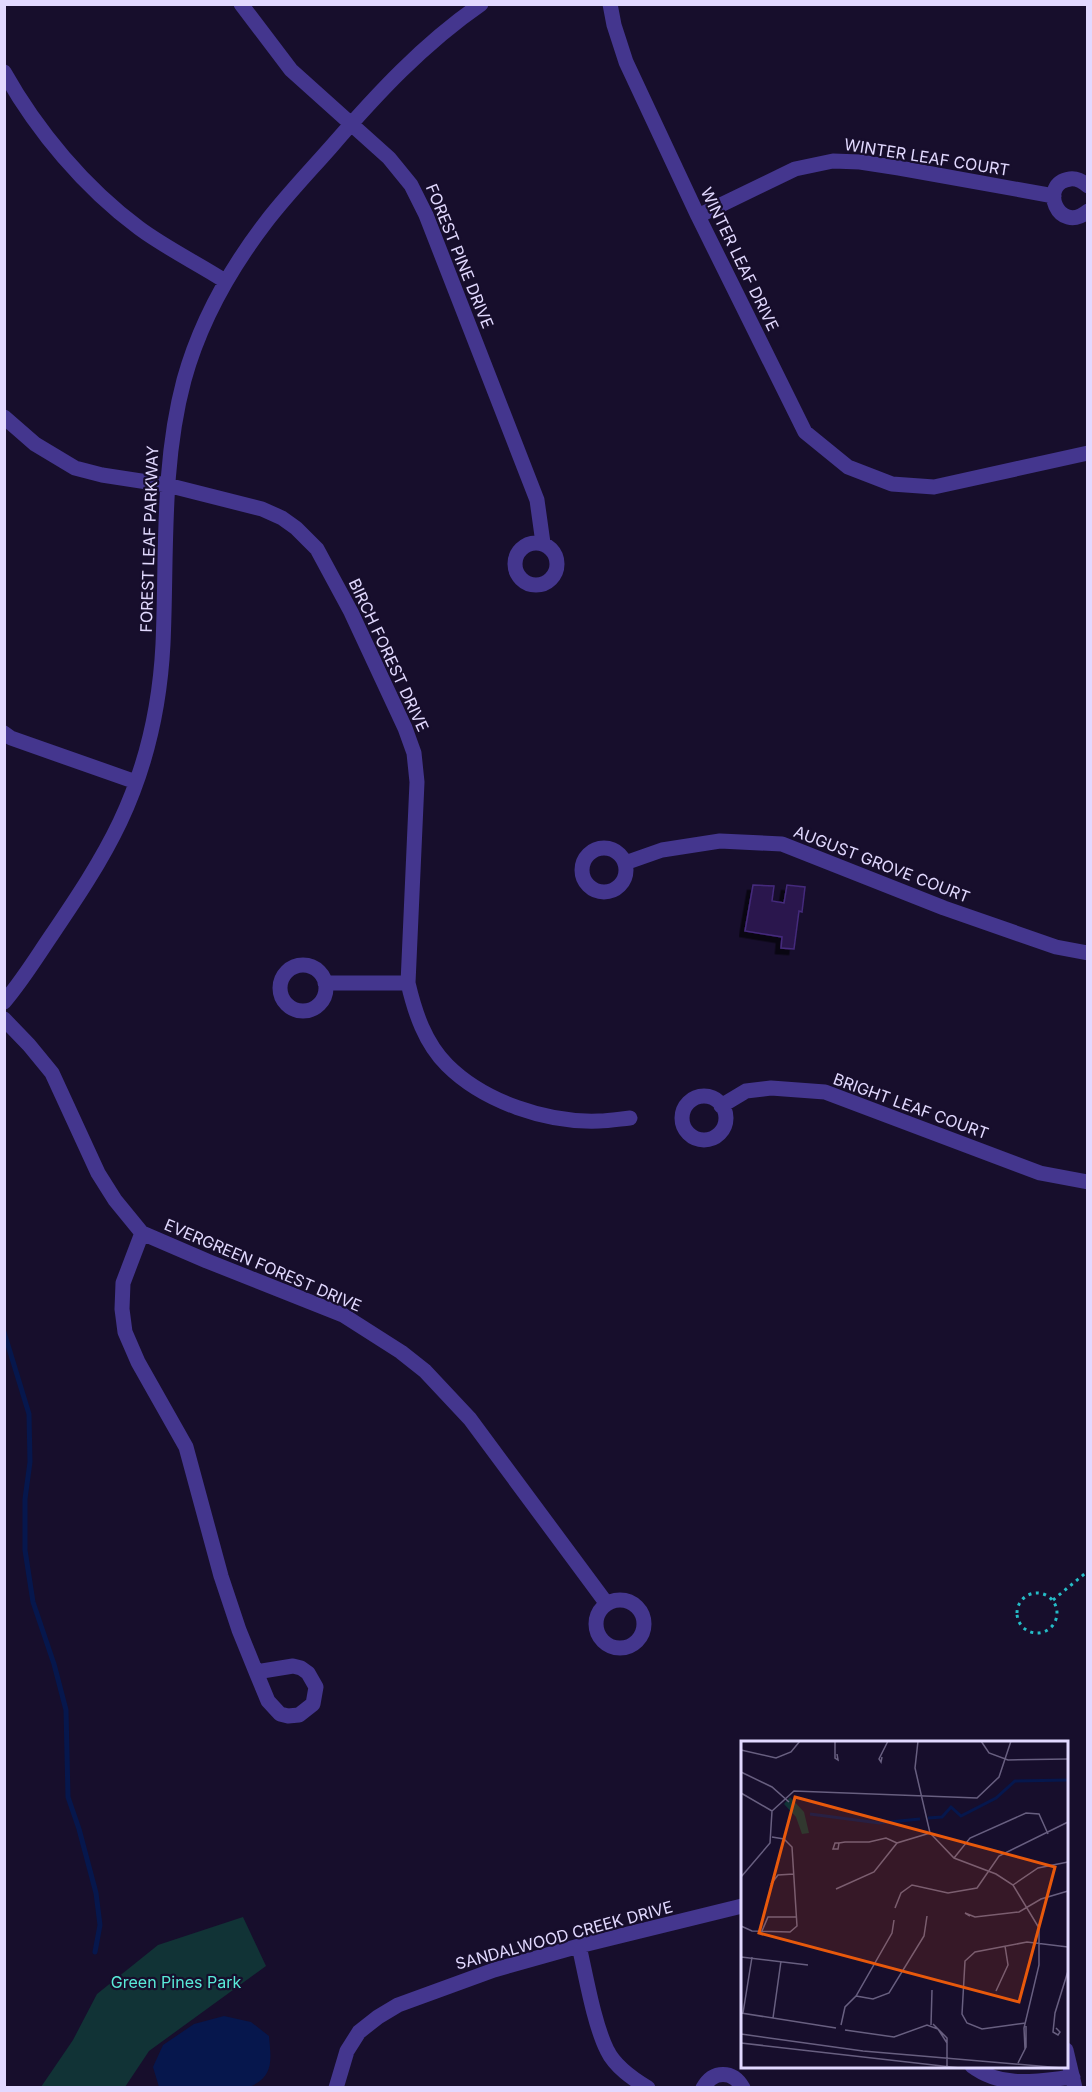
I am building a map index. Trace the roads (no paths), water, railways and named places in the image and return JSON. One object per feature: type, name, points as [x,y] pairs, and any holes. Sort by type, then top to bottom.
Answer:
[{"type":"street","name":"FOREST PINE DRIVE","points":[[241,4],[291,70],[389,158],[411,185],[426,215],[537,500],[543,543]]},
{"type":"street","name":"FOREST LEAF PARKWAY","points":[[4,1002],[79,896],[120,822],[136,782],[157,705],[163,645],[167,485],[172,435],[186,374],[197,341],[225,281],[267,220],[352,123],[404,67],[431,42],[481,4]]},
{"type":"street","name":"WINTER LEAF DRIVE","points":[[610,4],[626,62],[698,216],[805,432],[848,467],[892,484],[934,487],[1088,453]]},
{"type":"street","points":[[4,72],[17,95],[42,129],[75,168],[114,208],[141,230],[225,281]]},
{"type":"street","name":"WINTER LEAF COURT","points":[[698,216],[795,169],[833,161],[860,162],[899,168],[1054,196]]},
{"type":"street","points":[[1088,186],[1079,180],[1066,180],[1056,188],[1054,196],[1055,207],[1064,215],[1076,217],[1088,211]]},
{"type":"street","name":"BIRCH FOREST DRIVE","points":[[4,417],[35,444],[75,468],[102,475],[167,485],[262,509],[282,518],[296,528],[317,549],[351,612],[405,728],[414,753],[417,782],[408,983],[415,1013],[436,1052],[447,1065],[480,1090],[535,1113],[566,1119],[598,1121],[630,1118]]},
{"type":"street","points":[[4,734],[136,782]]},
{"type":"street","name":"AUGUST GROVE COURT","points":[[625,863],[662,850],[720,841],[782,844],[944,908],[1045,944],[1088,953]]},
{"type":"street","points":[[325,983],[408,983]]},
{"type":"street","name":"EVERGREEN FOREST DRIVE","points":[[4,1019],[52,1073],[98,1173],[115,1200],[142,1233],[207,1262],[343,1315],[401,1352],[425,1371],[470,1419],[607,1604]]},
{"type":"street","name":"BRIGHT LEAF COURT","points":[[721,1106],[746,1091],[771,1088],[825,1092],[1040,1173],[1088,1182]]},
{"type":"street","points":[[142,1233],[129,1262],[123,1283],[122,1309],[125,1332],[138,1362],[186,1447],[221,1576],[256,1672]]},
{"type":"street","name":"SANDALWOOD CREEK DRIVE","points":[[336,2088],[347,2051],[359,2032],[398,2005],[494,1970],[579,1946],[741,1906]]},
{"type":"street","points":[[579,1946],[607,2051],[626,2072],[648,2088]]},
{"type":"street","points":[[974,2068],[986,2076],[1007,2082],[1074,2083],[1068,2058]]},
{"type":"street","points":[[703,2088],[712,2077],[724,2074],[737,2079],[743,2088]]},
{"type":"waterway","points":[[4,1332],[29,1414],[30,1462],[25,1499],[25,1550],[33,1602],[54,1664],[66,1710],[68,1797],[96,1893],[100,1925],[95,1952]]},
{"type":"park label","name":"Green Pines Park","points":[[176,1982]]}]
